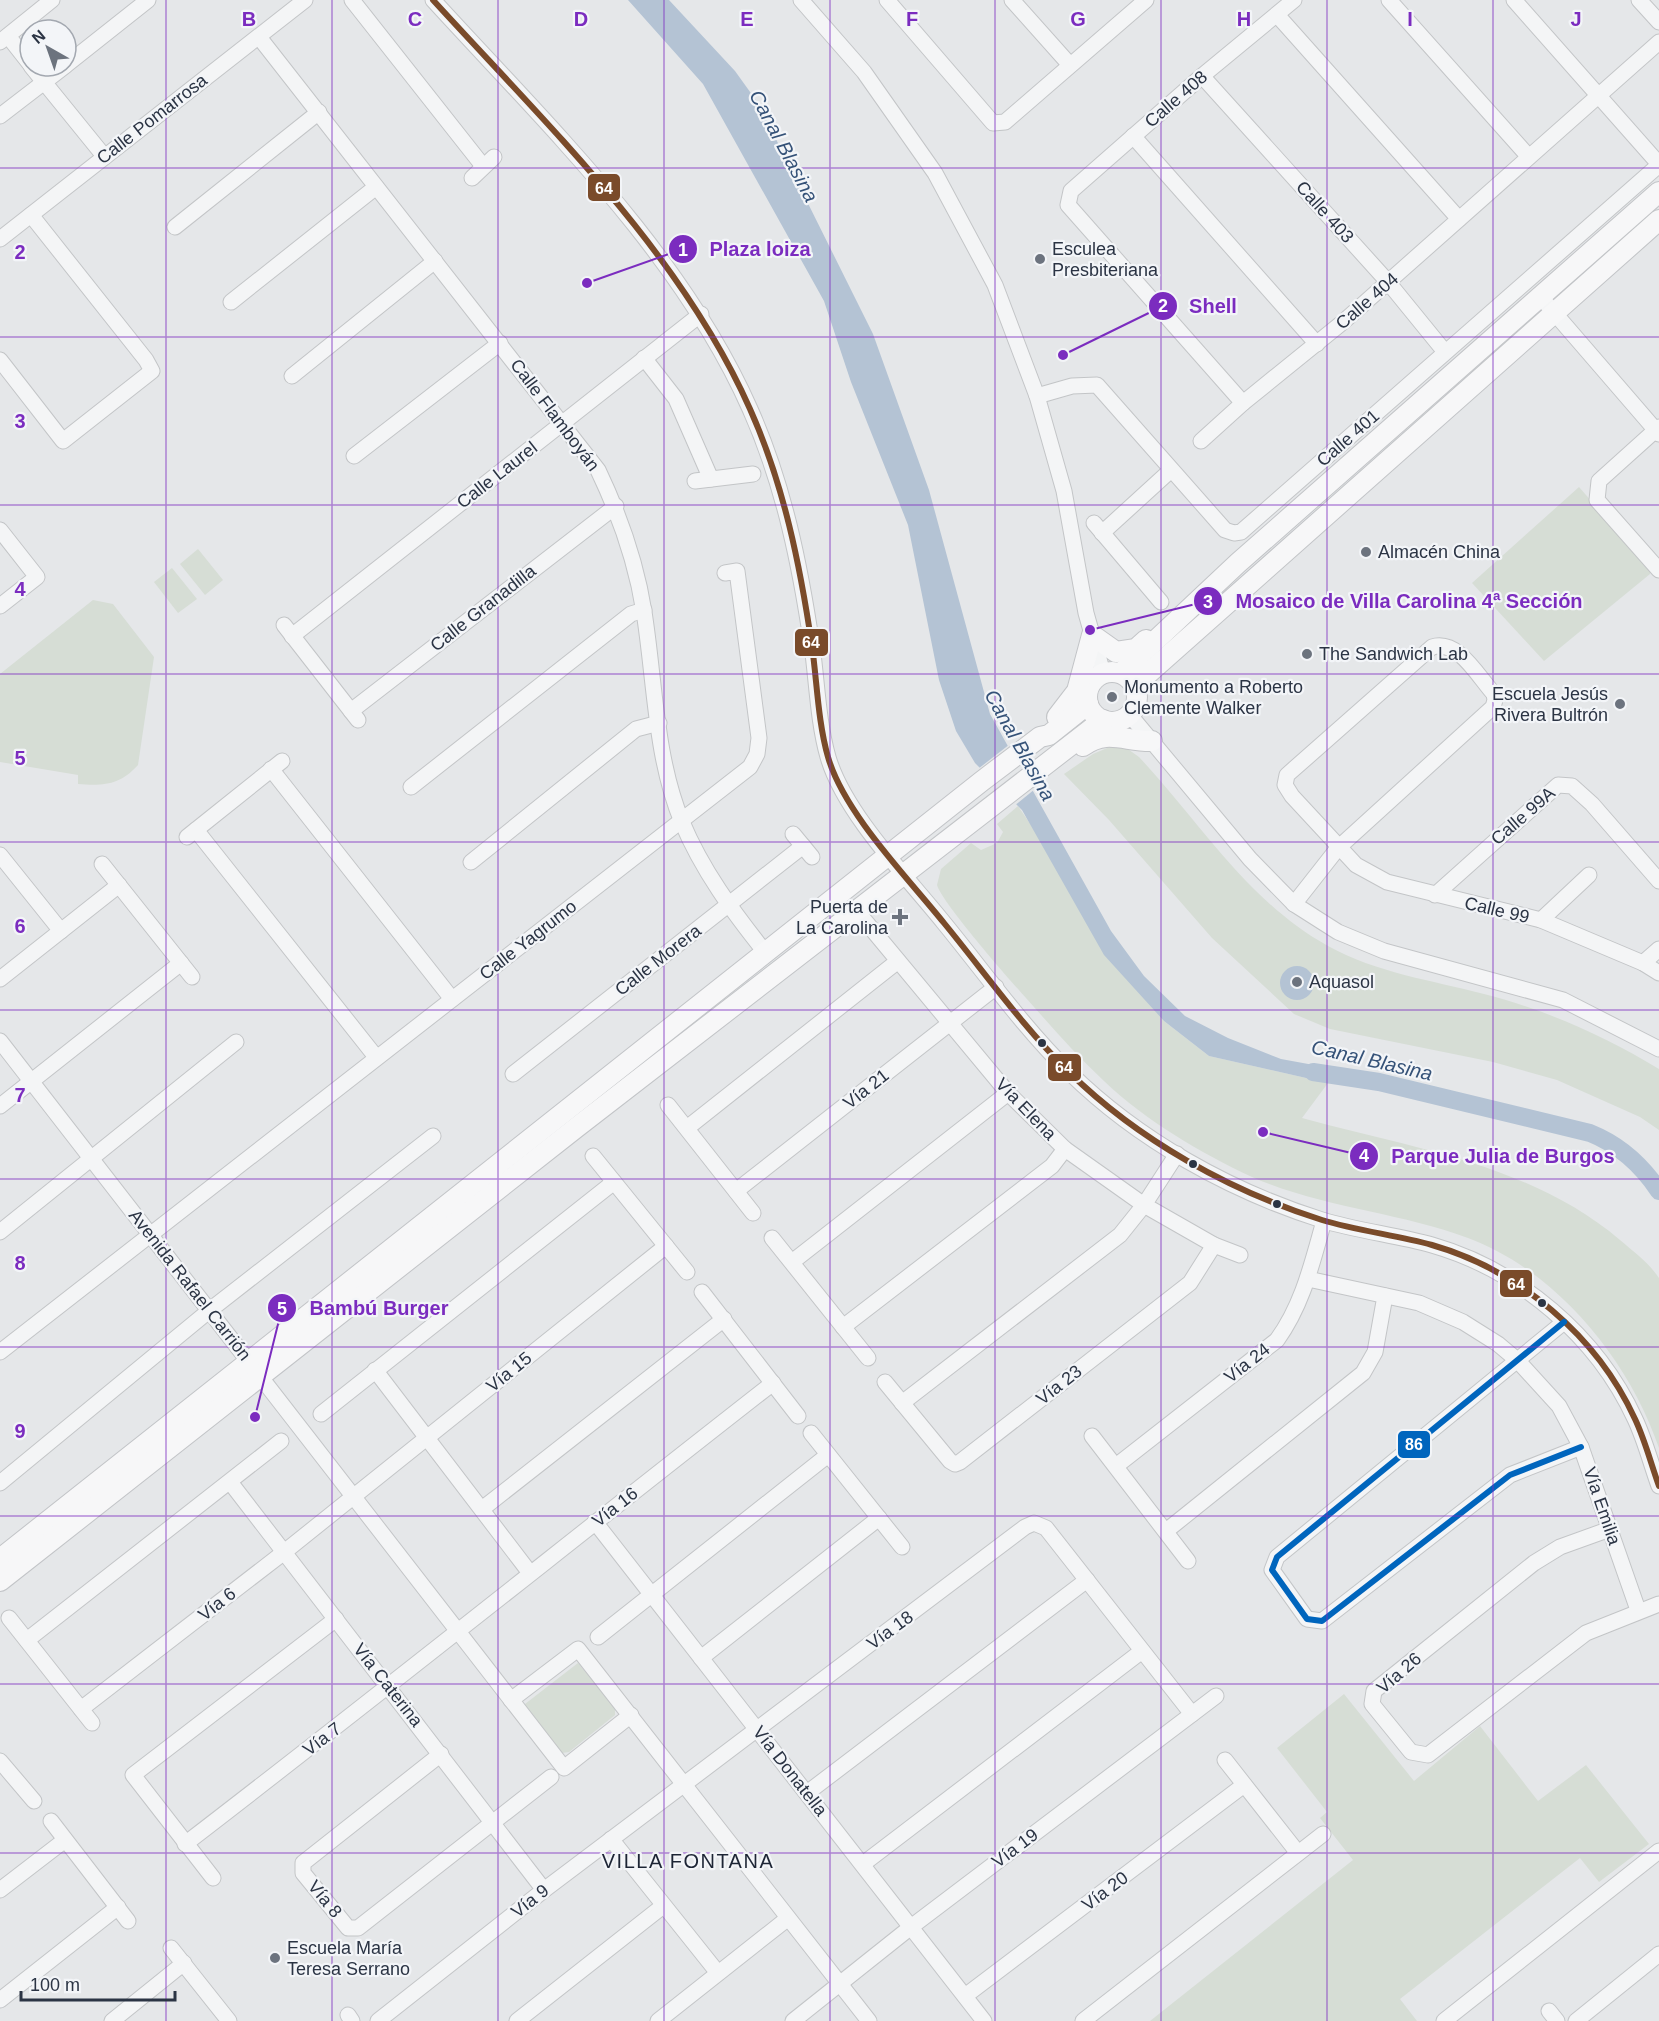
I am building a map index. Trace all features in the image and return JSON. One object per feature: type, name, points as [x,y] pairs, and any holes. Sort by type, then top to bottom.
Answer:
[{"type":"main road","points":[[1119,677],[1238,563],[1539,295],[1659,192]]},
{"type":"main road","points":[[1119,677],[1137,699],[1130,714],[1116,721],[1103,720],[1095,715],[1088,704],[1089,686],[1119,677],[1554,312],[1659,220]]},
{"type":"main road","points":[[0,1581],[765,952],[1035,741],[1077,691],[1092,634],[1111,651],[1125,653],[1141,646],[1165,623],[1178,620]]},
{"type":"main road","points":[[1035,741],[1049,735],[1088,704]]},
{"type":"main road","points":[[0,1559],[256,1369],[904,875],[997,800],[1023,781],[1039,777],[1047,767],[1103,720]]},
{"type":"main road","points":[[1047,767],[1100,737],[1113,735],[1137,741],[1152,741]]},
{"type":"street","points":[[18,52],[4,39],[52,0]]},
{"type":"street","points":[[78,55],[148,0]]},
{"type":"street","name":"Calle Pomarrosa","points":[[0,239],[305,0]]},
{"type":"street","points":[[352,0],[489,162],[472,177]]},
{"type":"street","points":[[433,0],[651,244],[701,314],[751,410],[784,503],[800,571],[828,759],[852,808],[1043,1044],[1095,1096],[1135,1128],[1177,1154],[1245,1190],[1324,1221],[1433,1246],[1480,1263],[1525,1288],[1564,1322],[1604,1366],[1635,1419],[1659,1486]]},
{"type":"street","points":[[801,0],[864,72],[935,173],[995,285],[1037,396],[1064,490],[1092,634],[1119,677]]},
{"type":"street","points":[[886,0],[993,123],[1005,122],[1141,1]]},
{"type":"street","points":[[1012,0],[1070,65]]},
{"type":"street","name":"Calle 408","points":[[1243,403],[1068,205],[1071,191],[1202,76],[1278,16],[1294,0]]},
{"type":"street","points":[[1389,0],[1529,158]]},
{"type":"street","points":[[1514,0],[1659,165]]},
{"type":"street","points":[[1639,0],[1659,22]]},
{"type":"street","points":[[1278,16],[1459,219]]},
{"type":"street","name":"Calle Flamboyán","points":[[259,37],[598,470],[616,506],[630,545],[644,610],[666,772],[681,821],[728,905],[765,952]]},
{"type":"street","name":"Calle 404","points":[[1201,441],[1243,403],[1317,344],[1659,42]]},
{"type":"street","name":"Calle 403","points":[[1202,76],[1388,282],[1445,352]]},
{"type":"street","points":[[41,78],[104,156]]},
{"type":"street","points":[[0,116],[49,78]]},
{"type":"street","points":[[175,227],[319,112]]},
{"type":"street","points":[[1133,136],[1317,344]]},
{"type":"street","name":"Calle 401","points":[[1037,396],[1072,386],[1097,385],[1225,530],[1234,533],[1241,532],[1659,165]]},
{"type":"street","points":[[231,302],[376,187]]},
{"type":"street","points":[[0,360],[63,441],[152,371],[146,360],[31,214]]},
{"type":"street","points":[[292,376],[435,261]]},
{"type":"street","points":[[1539,295],[1658,430],[1599,480],[1597,500],[1659,570]]},
{"type":"street","name":"Calle Laurel","points":[[354,715],[288,631],[562,423],[701,314]]},
{"type":"street","points":[[354,456],[500,343]]},
{"type":"street","points":[[644,358],[676,399],[711,479]]},
{"type":"street","points":[[1161,602],[1098,528],[1171,470]]},
{"type":"street","points":[[695,481],[753,474]]},
{"type":"street","name":"Calle Granadilla","points":[[354,715],[616,506]]},
{"type":"street","points":[[0,530],[37,577],[0,606]]},
{"type":"street","name":"Calle Yagrumo","points":[[0,1352],[750,767],[757,754],[759,738],[731,572]]},
{"type":"street","points":[[411,787],[631,614],[644,610]]},
{"type":"street","name":"Calle 99","points":[[1338,848],[1492,707],[1496,700],[1494,693],[1453,647],[1443,644],[1432,647],[1287,775],[1285,785],[1338,848],[1356,865],[1387,882],[1541,920],[1643,963],[1659,973]]},
{"type":"street","points":[[1130,714],[1250,859],[1294,904],[1338,932],[1384,951],[1563,1000],[1659,1049]]},
{"type":"street","points":[[471,862],[636,729],[659,723]]},
{"type":"street","points":[[376,1057],[191,834],[276,765],[452,999]]},
{"type":"street","name":"Calle 99A","points":[[1435,895],[1558,785],[1565,784],[1572,786],[1592,804],[1659,881]]},
{"type":"street","name":"Calle Morera","points":[[513,1074],[802,846]]},
{"type":"street","points":[[1294,904],[1338,848]]},
{"type":"street","points":[[0,855],[61,930]]},
{"type":"street","points":[[102,864],[192,977]]},
{"type":"street","points":[[1541,920],[1589,875]]},
{"type":"street","points":[[0,979],[119,885]]},
{"type":"street","name":"Vía Elena","points":[[856,910],[1008,1093],[1065,1149],[1144,1205],[1214,1245],[1240,1254]]},
{"type":"street","points":[[1643,963],[1659,949]]},
{"type":"street","points":[[687,1128],[898,961]]},
{"type":"street","points":[[0,1106],[181,963]]},
{"type":"street","name":"Vía 21","points":[[736,1191],[996,987]]},
{"type":"street","name":"Avenida Rafael Carrión","points":[[0,1041],[564,1768],[631,1715]]},
{"type":"street","points":[[0,1232],[236,1042]]},
{"type":"street","points":[[792,1262],[1008,1093]]},
{"type":"street","points":[[668,1105],[753,1213]]},
{"type":"street","points":[[0,1483],[210,1310],[433,1136]]},
{"type":"street","points":[[843,1327],[1052,1166],[1065,1149]]},
{"type":"street","points":[[903,1403],[1120,1235],[1144,1205],[1177,1154]]},
{"type":"street","points":[[593,1156],[687,1272]]},
{"type":"street","points":[[321,1414],[614,1182]]},
{"type":"street","name":"Vía 24","points":[[1116,1466],[1277,1340],[1292,1320],[1308,1279],[1324,1221]]},
{"type":"street","points":[[772,1238],[868,1358]]},
{"type":"street","name":"Vía 23","points":[[885,1382],[950,1461],[955,1464],[960,1462],[1190,1283],[1214,1245]]},
{"type":"street","name":"Vía 15","points":[[352,1497],[666,1246]]},
{"type":"street","name":"Vía Emilia","points":[[1308,1279],[1419,1303],[1463,1322],[1498,1344],[1517,1360],[1559,1406],[1581,1447],[1638,1610]]},
{"type":"street","points":[[702,1292],[798,1416]]},
{"type":"street","points":[[1166,1531],[1363,1373],[1374,1352],[1385,1296]]},
{"type":"street","points":[[482,1509],[724,1319]]},
{"type":"street","points":[[1564,1322],[1277,1557],[1272,1570],[1307,1619],[1322,1621],[1510,1475],[1581,1447]]},
{"type":"street","points":[[375,1370],[530,1573]]},
{"type":"street","name":"Vía 16","points":[[457,1630],[773,1383]]},
{"type":"street","points":[[811,1433],[902,1547]]},
{"type":"street","points":[[1092,1436],[1188,1561]]},
{"type":"street","points":[[27,1640],[281,1441]]},
{"type":"street","points":[[598,1637],[828,1455]]},
{"type":"street","name":"Vía Caterina","points":[[230,1482],[494,1822],[544,1890]]},
{"type":"street","name":"Vía 6","points":[[81,1709],[352,1497]]},
{"type":"street","points":[[701,1658],[879,1518]]},
{"type":"street","name":"Vía Donatella","points":[[595,1522],[984,2021]]},
{"type":"street","name":"Vía 18","points":[[683,1784],[1034,1522],[1046,1528],[1142,1651]]},
{"type":"street","name":"Vía 26","points":[[1610,1529],[1560,1547],[1534,1563],[1374,1691],[1372,1704],[1411,1752],[1428,1755],[1586,1633],[1638,1610],[1659,1604]]},
{"type":"street","points":[[807,1793],[1087,1580]]},
{"type":"street","points":[[9,1617],[92,1723]]},
{"type":"street","points":[[213,1878],[133,1775],[336,1619]]},
{"type":"street","name":"Vía 7","points":[[185,1844],[389,1687],[457,1630]]},
{"type":"street","points":[[511,1700],[578,1649],[868,2021]]},
{"type":"street","points":[[863,1864],[1142,1651],[1192,1714]]},
{"type":"street","name":"Vía 19","points":[[793,2021],[911,1927],[1216,1696]]},
{"type":"street","name":"Vía 8","points":[[441,1754],[303,1863],[303,1873],[348,1928],[358,1929],[551,1777]]},
{"type":"street","points":[[1225,1760],[1298,1853]]},
{"type":"street","points":[[2,1766],[34,1801]]},
{"type":"street","name":"Vía 9","points":[[378,2021],[683,1784]]},
{"type":"street","name":"Vía 20","points":[[965,1996],[1244,1785]]},
{"type":"street","points":[[51,1821],[128,1921]]},
{"type":"street","points":[[1083,2021],[1323,1834]]},
{"type":"street","points":[[611,1839],[718,1973]]},
{"type":"street","points":[[0,1890],[64,1840]]},
{"type":"street","points":[[1447,2020],[1659,1851]]},
{"type":"street","points":[[517,2021],[663,1906]]},
{"type":"street","points":[[0,2000],[118,1907]]},
{"type":"street","points":[[658,2021],[787,1919]]},
{"type":"street","points":[[171,1948],[229,2021]]},
{"type":"street","points":[[1576,2021],[1659,1954]]},
{"type":"street","points":[[112,2021],[184,1963]]},
{"type":"shaded area","points":[[1579,487],[1651,569],[1650,574],[1544,661],[1472,583]]},
{"type":"shaded area","points":[[198,549],[223,580],[205,595],[180,564]]},
{"type":"shaded area","points":[[172,568],[197,599],[178,613],[154,582]]},
{"type":"shaded area","points":[[93,600],[113,604],[154,657],[138,765],[125,777],[111,783],[87,785],[78,784],[78,775],[0,762],[0,674]]},
{"type":"shaded area","points":[[1112,746],[1125,747],[1139,757],[1249,884],[1299,928],[1328,946],[1366,963],[1404,975],[1507,1000],[1552,1016],[1596,1035],[1659,1069],[1659,1130],[1640,1117],[1557,1080],[1493,1062],[1330,1029],[1294,1014],[1212,938],[1109,820],[1064,774],[1093,754]]},
{"type":"shaded area","points":[[1018,806],[1164,1021],[1209,1056],[1328,1083],[1302,1118],[1427,1150],[1509,1176],[1548,1193],[1585,1214],[1646,1263],[1659,1278],[1659,1448],[1646,1415],[1609,1352],[1586,1322],[1531,1272],[1501,1253],[1468,1238],[1415,1222],[1305,1196],[1252,1177],[1213,1158],[1156,1123],[1120,1096],[1084,1061],[977,942],[937,885],[941,869],[971,843],[981,850],[997,843],[1003,832],[997,824]]},
{"type":"shaded area","points":[[578,1663],[615,1708],[615,1715],[569,1752],[562,1753],[526,1709],[525,1704]]},
{"type":"shaded area","points":[[1344,1694],[1414,1781],[1480,1726],[1538,1801],[1586,1765],[1649,1844],[1599,1882],[1580,1858],[1400,1999],[1417,2021],[1150,2021],[1353,1860],[1320,1818],[1327,1812],[1277,1748]]},
{"type":"water","points":[[628,0],[669,0],[735,71],[758,103],[873,334],[929,490],[990,714],[1111,931],[1144,976],[1185,1016],[1228,1038],[1281,1059],[1341,1070],[1328,1083],[1209,1056],[1164,1021],[1104,955],[1022,810],[975,763],[956,731],[939,680],[908,525],[851,382],[824,301],[703,84]]},
{"type":"water","name":"Aquasol","points":[[1297,966],[1309,971],[1314,983],[1309,995],[1297,1000],[1285,995],[1280,983],[1285,971]]},
{"type":"pier","points":[[1010,744],[1035,789],[1014,806],[978,769]]},
{"type":"waterway","name":"Canal Blasina","points":[[1313,1072],[1379,1082],[1590,1133],[1611,1143],[1629,1156],[1659,1191]]},
{"type":"transit line","name":"64","points":[[433,0],[608,193],[687,297],[721,352],[750,409],[781,496],[796,555],[807,616],[822,730],[836,778],[878,844],[1020,1018],[1052,1055],[1096,1097],[1125,1120],[1187,1161],[1253,1194],[1322,1220],[1432,1245],[1464,1256],[1524,1289],[1552,1310],[1577,1334],[1619,1389],[1639,1427],[1659,1486]]},
{"type":"transit line","name":"86","points":[[1564,1322],[1277,1557],[1272,1570],[1307,1619],[1322,1621],[1510,1475],[1581,1447]]},
{"type":"place","name":"Esculea Presbiteriana","points":[[1040,259]]},
{"type":"place","name":"Plaza loiza","points":[[587,283]]},
{"type":"place","name":"Shell","points":[[1063,355]]},
{"type":"place","name":"Almacén China","points":[[1366,552]]},
{"type":"place","name":"Mosaico de Villa Carolina 4ª Sección","points":[[1090,630]]},
{"type":"place","name":"The Sandwich Lab","points":[[1307,654]]},
{"type":"place","name":"Monumento a Roberto Clemente Walker","points":[[1112,697]]},
{"type":"place","name":"Escuela Jesús Rivera Bultrón","points":[[1620,704]]},
{"type":"place","name":"Puerta de La Carolina","points":[[900,917]]},
{"type":"place","name":"Aquasol","points":[[1297,982]]},
{"type":"place","name":"Parque Julia de Burgos","points":[[1263,1132]]},
{"type":"place","name":"Bambú Burger","points":[[255,1417]]},
{"type":"place","name":"Escuela María Teresa Serrano","points":[[275,1958]]},
{"type":"district","name":"VILLA FONTANA","points":[[688,1861]]}]
